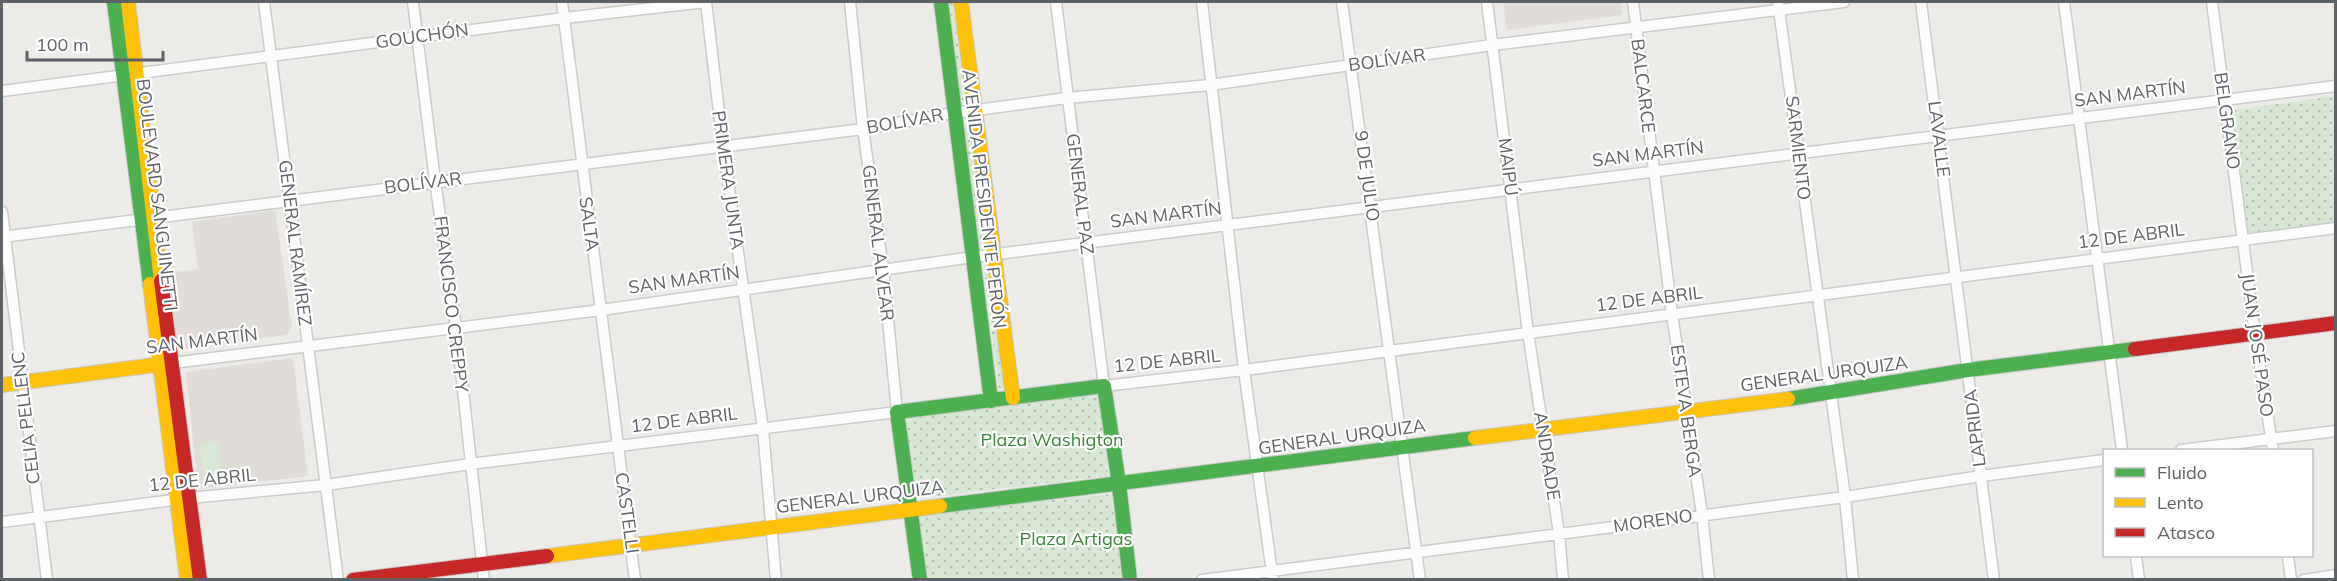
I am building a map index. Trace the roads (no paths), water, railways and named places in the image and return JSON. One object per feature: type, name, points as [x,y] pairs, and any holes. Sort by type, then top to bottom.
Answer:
[{"type":"main road","name":"BOULEVARD SANGUINETTI","points":[[114,2],[130,75],[183,499]]},
{"type":"main road","name":"BOULEVARD SANGUINETTI","points":[[128,2],[130,75]]},
{"type":"main road","name":"AVENIDA PRESIDENTE PERÓN","points":[[941,2],[992,401]]},
{"type":"main road","name":"AVENIDA PRESIDENTE PERÓN","points":[[961,2],[1013,398]]},
{"type":"main road","name":"GENERAL URQUIZA","points":[[353,579],[1686,412],[1830,393],[1968,370],[2336,323]]},
{"type":"main road","name":"SAN MARTÍN","points":[[2,385],[167,364]]},
{"type":"main road","name":"12 DE ABRIL","points":[[897,412],[1104,386]]},
{"type":"main road","points":[[1104,386],[1130,579]]},
{"type":"main road","points":[[897,412],[920,579]]},
{"type":"main road","points":[[183,499],[187,579]]},
{"type":"main road","points":[[183,499],[200,579]]},
{"type":"street","name":"GENERAL RAMÍREZ","points":[[264,2],[338,579]]},
{"type":"street","name":"FRANCISCO CREPPY","points":[[414,2],[435,181],[456,327],[484,579]]},
{"type":"street","name":"SALTA","points":[[562,2],[618,446]]},
{"type":"street","name":"GOUCHÓN","points":[[2,92],[418,36],[706,2]]},
{"type":"street","name":"PRIMERA JUNTA","points":[[706,2],[723,146],[764,429],[776,579]]},
{"type":"street","name":"GENERAL ALVEAR","points":[[850,2],[863,129],[883,269],[897,412]]},
{"type":"street","name":"GENERAL PAZ","points":[[1056,2],[1104,386]]},
{"type":"street","points":[[1202,2],[1226,225],[1273,575]]},
{"type":"street","name":"9 DE JULIO","points":[[1342,2],[1420,579]]},
{"type":"street","name":"MAIPÚ","points":[[1487,2],[1528,333]]},
{"type":"street","name":"BALCARCE","points":[[1633,2],[1672,314]]},
{"type":"street","name":"BOLÍVAR","points":[[3,237],[863,129],[954,112],[1210,85],[1492,45],[1636,28],[1779,5],[1844,2]]},
{"type":"street","name":"LAVALLE","points":[[1921,2],[1956,277]]},
{"type":"street","points":[[2064,2],[2122,449]]},
{"type":"street","name":"BELGRANO","points":[[2212,2],[2243,240]]},
{"type":"street","name":"SARMIENTO","points":[[1779,5],[1845,497],[1853,579]]},
{"type":"street","name":"SAN MARTÍN","points":[[167,364],[601,310],[994,254],[1371,209],[1510,189],[2336,86]]},
{"type":"street","name":"CELIA PELLENC","points":[[2,212],[3,237],[47,579]]},
{"type":"street","name":"12 DE ABRIL","points":[[1104,386],[1244,370],[2336,228]]},
{"type":"street","name":"JUAN JOSÉ PASO","points":[[2243,240],[2254,333],[2272,445]]},
{"type":"street","name":"LAPRIDA","points":[[1956,277],[1994,579]]},
{"type":"street","name":"ESTEVA BERGA","points":[[1672,314],[1702,514],[1709,579]]},
{"type":"street","name":"ANDRADE","points":[[1528,333],[1559,533],[1563,579]]},
{"type":"street","name":"12 DE ABRIL","points":[[2,522],[183,499],[326,485],[470,464],[897,412]]},
{"type":"street","points":[[2199,449],[2272,445],[2336,431]]},
{"type":"street","name":"CASTELLI","points":[[618,446],[635,579]]},
{"type":"street","name":"MORENO","points":[[1202,579],[1273,575],[1417,552],[1845,497],[2103,460]]},
{"type":"street","points":[[2136,557],[2139,579]]},
{"type":"street","points":[[2288,557],[2291,579]]},
{"type":"street","points":[[2304,579],[2336,575]]},
{"type":"park label","name":"Plaza Washigton","points":[[1052,440]]},
{"type":"park label","name":"Plaza Artigas","points":[[1076,539]]}]
